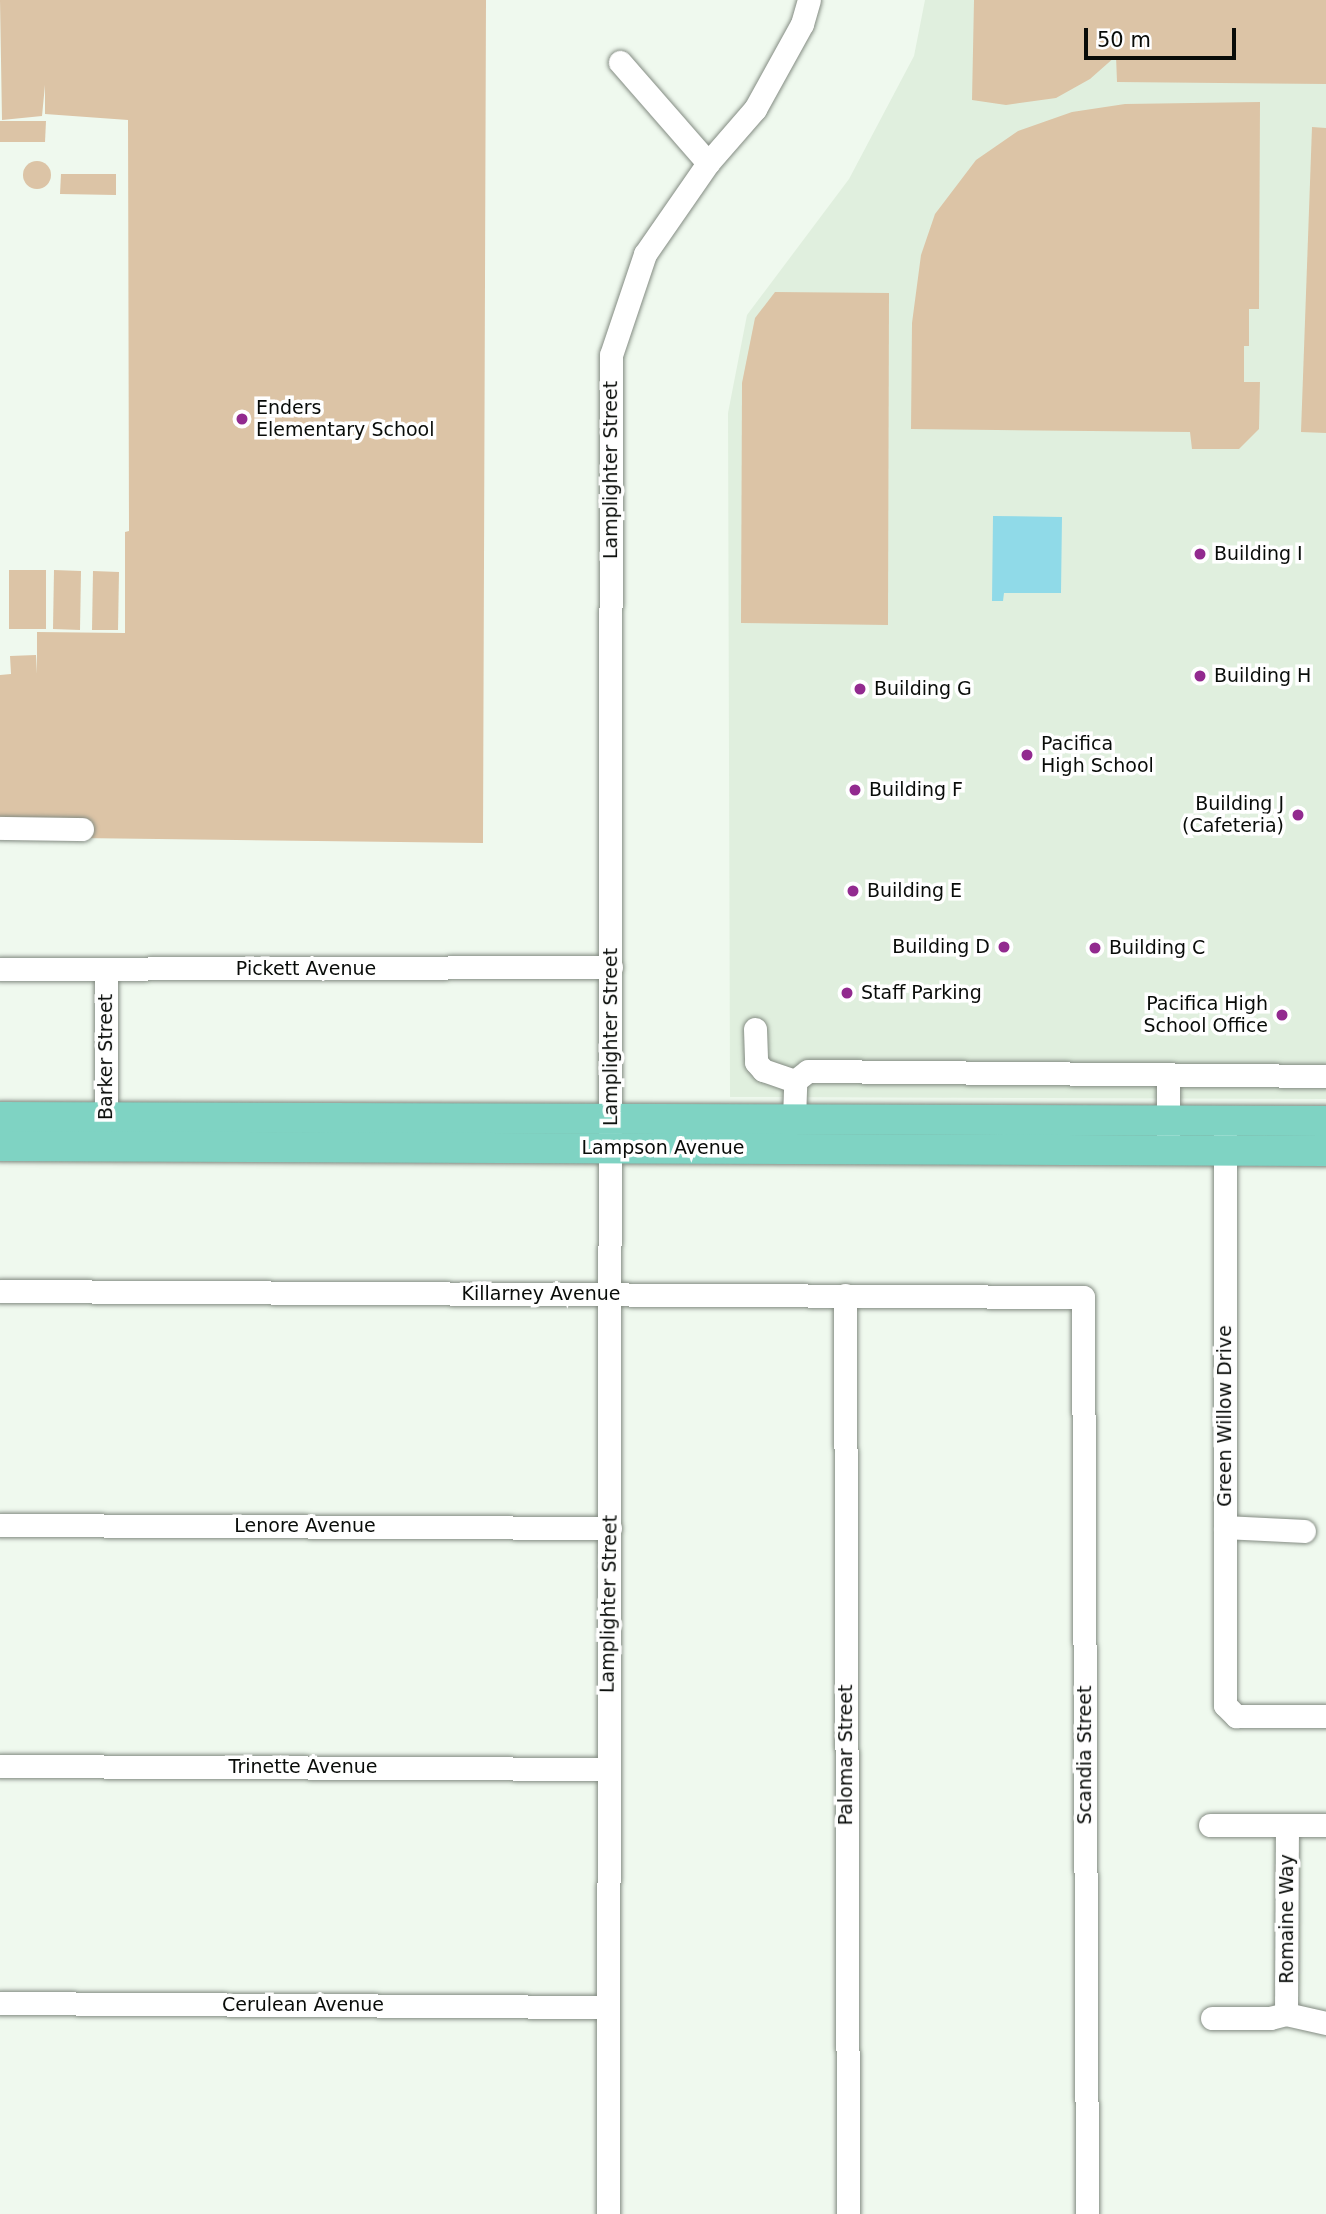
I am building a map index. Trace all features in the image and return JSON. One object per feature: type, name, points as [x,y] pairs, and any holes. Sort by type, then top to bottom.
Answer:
[{"type":"main road","name":"Lampson Avenue","points":[[0,1117],[106,1131],[1225,1135],[1326,1151]]},
{"type":"main road","name":"Lampson Avenue","points":[[611,1133],[794,1119],[1168,1134]]},
{"type":"main road","name":"Lampson Avenue","points":[[1225,1135],[1326,1121]]},
{"type":"main road","name":"Lampson Avenue","points":[[0,1146],[106,1131]]},
{"type":"street","name":"Lamplighter Street","points":[[608,2214],[606,1769],[611,1294],[611,355],[645,254],[708,163],[755,109],[802,24],[809,0]]},
{"type":"street","points":[[620,62],[708,163]]},
{"type":"street","points":[[0,828],[82,829]]},
{"type":"street","name":"Pickett Avenue","points":[[0,969],[611,967]]},
{"type":"street","name":"Barker Street","points":[[106,969],[106,1131]]},
{"type":"street","points":[[755,1029],[756,1062],[763,1070],[795,1081]]},
{"type":"street","points":[[795,1081],[808,1071],[1326,1076]]},
{"type":"street","points":[[1168,1074],[1168,1134]]},
{"type":"street","points":[[794,1119],[795,1081]]},
{"type":"street","name":"Green Willow Drive","points":[[1225,1135],[1228,1712],[1236,1716],[1326,1716]]},
{"type":"street","name":"Killarney Avenue","points":[[0,1291],[1083,1297]]},
{"type":"street","name":"Palomar Street","points":[[845,1295],[848,2214]]},
{"type":"street","name":"Scandia Street","points":[[1083,1297],[1087,2214]]},
{"type":"street","name":"Lenore Avenue","points":[[0,1525],[610,1528]]},
{"type":"street","points":[[1225,1527],[1304,1531]]},
{"type":"street","name":"Trinette Avenue","points":[[0,1766],[606,1769]]},
{"type":"street","points":[[1210,1825],[1326,1825]]},
{"type":"street","name":"Romaine Way","points":[[1286,2014],[1287,1825]]},
{"type":"street","name":"Cerulean Avenue","points":[[0,2003],[606,2007]]},
{"type":"street","points":[[1212,2018],[1270,2018],[1286,2014],[1326,2023]]},
{"type":"shaded area","name":"Enders Elementary School","points":[[0,0],[486,0],[483,843],[0,837],[0,675],[11,674],[10,656],[36,655],[37,674],[37,632],[125,633],[125,532],[129,531],[128,120],[45,114],[45,85],[42,116],[2,120]]},
{"type":"shaded area","name":"Pacifica High School","points":[[925,0],[1326,0],[1326,1099],[730,1097],[728,413],[747,315],[849,179],[914,56]]},
{"type":"shaded area","points":[[974,0],[1326,0],[1326,84],[1117,82],[1116,56],[1090,79],[1056,98],[1006,105],[972,100]]},
{"type":"shaded area","points":[[1260,102],[1259,309],[1249,309],[1249,346],[1244,346],[1244,382],[1260,382],[1259,429],[1239,449],[1192,449],[1190,432],[911,429],[912,323],[921,255],[935,214],[976,160],[1018,131],[1072,112],[1125,104]]},
{"type":"shaded area","points":[[0,121],[46,121],[45,142],[0,142]]},
{"type":"shaded area","points":[[1312,127],[1326,128],[1326,433],[1301,432]]},
{"type":"shaded area","points":[[37,161],[47,165],[51,175],[47,185],[37,189],[27,185],[23,175],[27,165]]},
{"type":"shaded area","points":[[61,174],[116,174],[116,195],[60,194]]},
{"type":"shaded area","points":[[775,292],[889,293],[888,625],[741,623],[742,383],[755,318]]},
{"type":"shaded area","points":[[9,570],[46,570],[46,629],[9,629]]},
{"type":"shaded area","points":[[54,570],[81,571],[80,630],[53,629]]},
{"type":"shaded area","points":[[93,571],[119,572],[118,630],[92,630]]},
{"type":"water","points":[[993,516],[1062,517],[1061,593],[1004,593],[1003,601],[992,601]]},
{"type":"place","name":"Enders Elementary School","points":[[242,419]]},
{"type":"place","name":"Building I","points":[[1200,554]]},
{"type":"place","name":"Building H","points":[[1200,676]]},
{"type":"place","name":"Building G","points":[[860,689]]},
{"type":"place","name":"Pacifica High School","points":[[1027,755]]},
{"type":"place","name":"Building F","points":[[855,790]]},
{"type":"place","name":"Building J (Cafeteria)","points":[[1298,815]]},
{"type":"place","name":"Building E","points":[[853,891]]},
{"type":"place","name":"Building D","points":[[1004,947]]},
{"type":"place","name":"Building C","points":[[1095,948]]},
{"type":"place","name":"Staff Parking","points":[[847,993]]},
{"type":"place","name":"Pacifica High School Office","points":[[1282,1015]]}]
